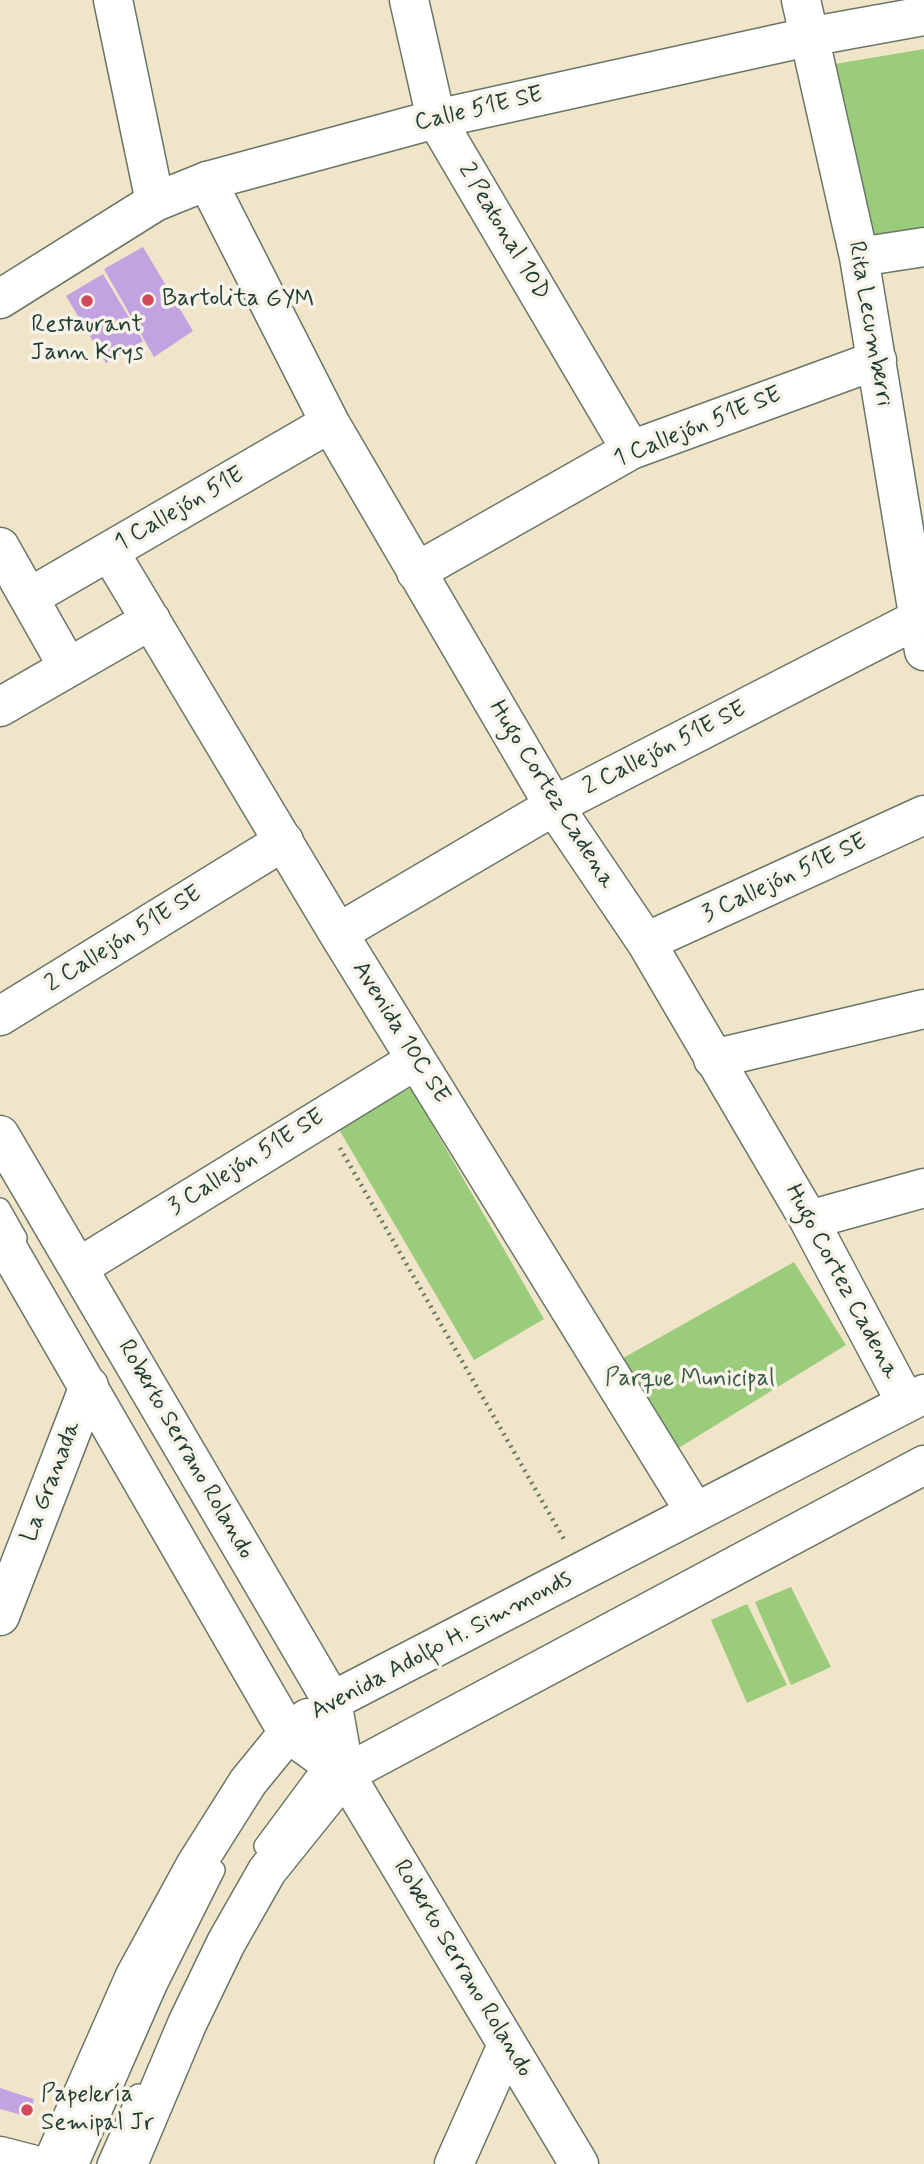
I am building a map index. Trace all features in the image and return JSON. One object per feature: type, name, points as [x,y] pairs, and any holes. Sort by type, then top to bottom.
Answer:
[{"type":"street","points":[[113,0],[155,202]]},
{"type":"street","name":"2 Peatonal 10D","points":[[409,0],[436,119],[631,450]]},
{"type":"street","name":"Rita Lecumberri","points":[[801,0],[859,257],[922,628]]},
{"type":"street","name":"Calle 51E SE","points":[[0,299],[155,202],[207,181],[436,119],[808,37],[924,16]]},
{"type":"street","name":"Hugo Cortez Cadena","points":[[207,181],[330,423],[416,572],[554,806],[646,943],[915,1398]]},
{"type":"street","points":[[859,257],[924,247]]},
{"type":"street","name":"1 Callejón 51E SE","points":[[416,572],[631,450],[877,360]]},
{"type":"street","name":"1 Callejón 51E","points":[[30,597],[330,423]]},
{"type":"street","points":[[0,547],[68,667]]},
{"type":"street","name":"Avenida 10C SE","points":[[109,551],[338,933],[695,1512]]},
{"type":"street","points":[[0,707],[151,620]]},
{"type":"street","name":"2 Callejón 51E SE","points":[[338,933],[554,806],[922,628]]},
{"type":"street","name":"3 Callejón 51E SE","points":[[646,943],[924,815]]},
{"type":"street","name":"2 Callejón 51E SE","points":[[0,1016],[284,841]]},
{"type":"street","points":[[713,1059],[924,1009]]},
{"type":"street","name":"3 Callejón 51E SE","points":[[79,1267],[416,1060]]},
{"type":"street","name":"Roberto Serrano Rolando","points":[[0,1135],[79,1267],[317,1734]]},
{"type":"street","points":[[809,1220],[924,1188]]},
{"type":"street","name":"Roberto Serrano Rolando","points":[[0,1235],[89,1386],[317,1734],[579,2164]]},
{"type":"street","name":"La Granada","points":[[0,1616],[89,1386]]},
{"type":"street","name":"Avenida Adolfo H. Simmonds","points":[[52,2164],[135,1976],[195,1866],[248,1782],[317,1734],[582,1571],[915,1398]]},
{"type":"street","name":"Avenida Adolfo H. Simmonds","points":[[128,2164],[187,2024],[226,1943],[267,1871],[317,1734],[924,1465]]},
{"type":"street","points":[[454,2164],[508,2045]]},
{"type":"street","points":[[0,2156],[31,2164]]},
{"type":"lane","name":"Roberto Serrano Rolando","points":[[0,1158],[317,1734]]},
{"type":"lane","name":"Roberto Serrano Rolando","points":[[0,1208],[317,1734]]},
{"type":"lane","name":"Avenida Adolfo H. Simmonds","points":[[79,2164],[135,2034],[208,1880],[263,1793],[317,1734]]},
{"type":"lane","name":"Avenida Adolfo H. Simmonds","points":[[107,2164],[227,1905],[270,1837],[317,1734]]},
{"type":"path","points":[[323,1117],[582,1571]]},
{"type":"green space","points":[[924,49],[924,237],[870,245],[835,64]]},
{"type":"green space","points":[[411,1088],[544,1319],[474,1360],[337,1126]]},
{"type":"green space","name":"Parque Municipal","points":[[794,1262],[846,1345],[672,1452],[616,1362]]},
{"type":"green space","points":[[791,1587],[831,1667],[791,1685],[755,1602]]},
{"type":"green space","points":[[747,1604],[787,1685],[747,1703],[711,1620]]},
{"type":"building","name":"Bartolita GYM","points":[[143,247],[193,331],[154,357],[104,269]]},
{"type":"building","points":[[103,274],[143,341],[106,363],[66,296]]},
{"type":"building","points":[[0,2088],[34,2099],[29,2117],[0,2109]]},
{"type":"place","name":"Bartolita GYM","points":[[148,300]]},
{"type":"place","name":"Restaurant Jann Krys","points":[[87,301]]},
{"type":"place","name":"Papelería Semipal Jr","points":[[27,2110]]}]
